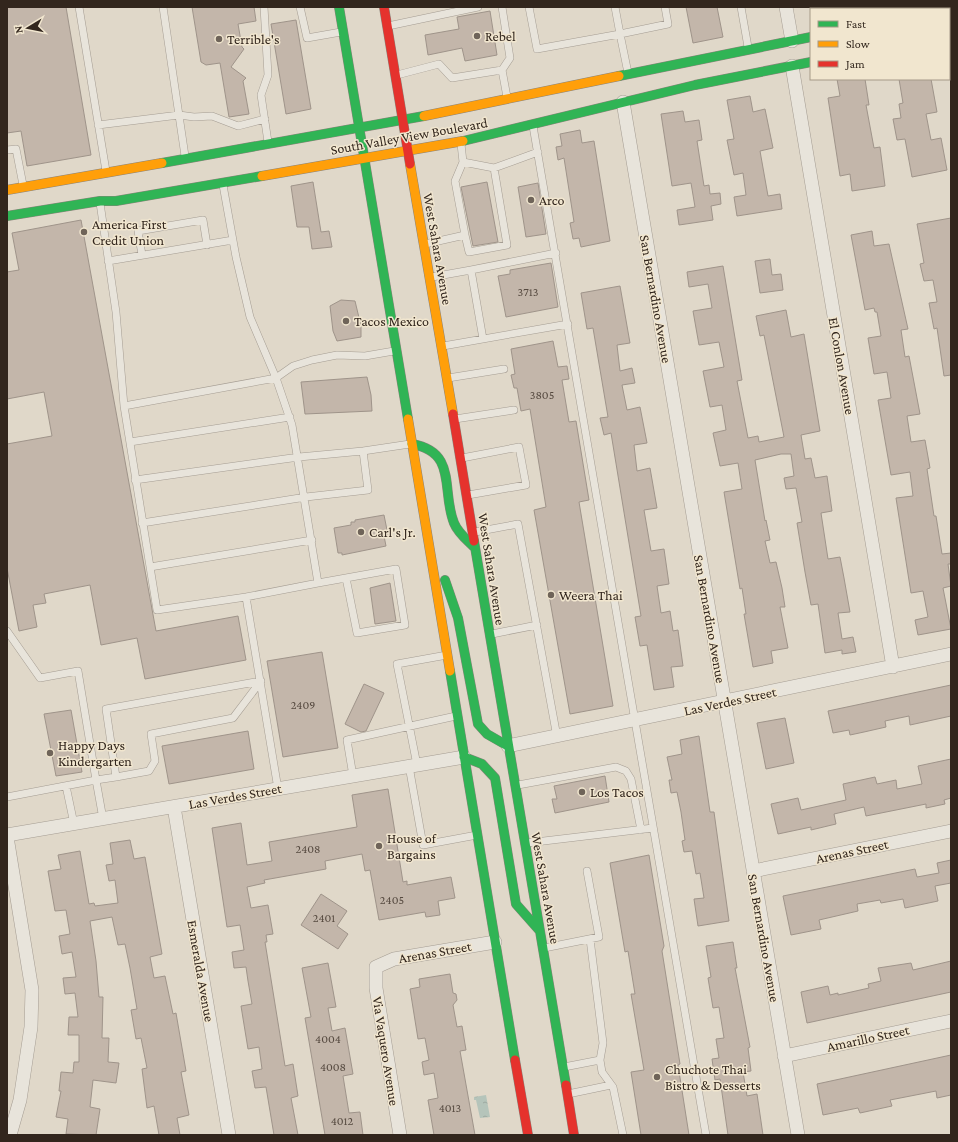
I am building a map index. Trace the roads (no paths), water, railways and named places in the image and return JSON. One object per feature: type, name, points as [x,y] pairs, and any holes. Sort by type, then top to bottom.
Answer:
[{"type":"main road","points":[[339,7],[528,1135]]},
{"type":"main road","name":"West Sahara Avenue","points":[[384,7],[407,151],[574,1135]]},
{"type":"main road","name":"South Valley View Boulevard","points":[[7,190],[402,120],[810,37]]},
{"type":"main road","points":[[782,53],[792,41]]},
{"type":"main road","points":[[792,66],[795,59],[804,53]]},
{"type":"main road","name":"South Valley View Boulevard","points":[[7,216],[100,201],[116,201],[365,159],[461,141],[695,85],[810,62]]},
{"type":"main road","points":[[695,85],[748,65]]},
{"type":"main road","points":[[42,193],[106,173]]},
{"type":"main road","points":[[412,444],[421,444],[430,447],[439,457],[443,468],[454,524],[474,548]]},
{"type":"main road","points":[[426,526],[458,618],[478,724],[482,731],[508,746]]},
{"type":"main road","points":[[464,757],[482,763],[490,770],[495,778],[516,904],[539,930]]},
{"type":"street","points":[[786,7],[792,41]]},
{"type":"street","name":"El Conlon Avenue","points":[[792,66],[892,667]]},
{"type":"street","name":"San Bernardino Avenue","points":[[623,102],[798,1135]]},
{"type":"street","name":"Las Verdes Street","points":[[508,746],[951,654]]},
{"type":"street","name":"Las Verdes Street","points":[[7,836],[464,757]]},
{"type":"street","name":"Esmeralda Avenue","points":[[174,807],[229,1135]]},
{"type":"street","name":"Arenas Street","points":[[753,871],[951,830]]},
{"type":"street","points":[[7,836],[32,990],[31,1027],[21,1093],[10,1135]]},
{"type":"street","name":"Arenas Street","points":[[376,967],[394,959],[495,942]]},
{"type":"street","name":"Via Vaquero Avenue","points":[[376,967],[376,988],[400,1135]]},
{"type":"street","name":"Amarillo Street","points":[[784,1056],[951,1021]]},
{"type":"lane","points":[[79,7],[106,173]]},
{"type":"lane","points":[[163,7],[185,158]]},
{"type":"lane","points":[[264,7],[268,75],[261,95],[268,144]]},
{"type":"lane","points":[[300,7],[307,38],[343,32]]},
{"type":"lane","points":[[387,26],[478,7]]},
{"type":"lane","points":[[502,7],[510,58],[502,70],[508,99]]},
{"type":"lane","points":[[529,7],[537,49],[668,24],[665,7]]},
{"type":"lane","points":[[615,7],[628,75]]},
{"type":"lane","points":[[741,7],[748,50]]},
{"type":"lane","points":[[395,75],[439,64],[452,78],[502,70]]},
{"type":"lane","points":[[98,125],[179,115],[194,117],[212,116],[238,126],[265,119]]},
{"type":"lane","points":[[533,125],[706,1135]]},
{"type":"lane","points":[[461,141],[464,162],[455,181],[464,235],[469,252],[507,245],[494,168]]},
{"type":"lane","points":[[7,150],[16,149],[23,187]]},
{"type":"lane","points":[[464,162],[494,168],[538,152]]},
{"type":"lane","points":[[223,183],[233,240],[250,317],[276,378],[290,417],[306,497],[318,583]]},
{"type":"lane","points":[[100,201],[116,312],[124,406],[157,610],[246,597],[318,583],[396,569],[405,625],[357,633],[346,578]]},
{"type":"lane","points":[[142,255],[138,231],[203,220],[207,245]]},
{"type":"lane","points":[[423,244],[464,235]]},
{"type":"lane","points":[[108,261],[233,240]]},
{"type":"lane","points":[[429,278],[556,253]]},
{"type":"lane","points":[[471,270],[483,339]]},
{"type":"lane","points":[[440,346],[568,324]]},
{"type":"lane","points":[[124,406],[276,378],[293,366],[312,360],[337,356],[365,356],[396,350]]},
{"type":"lane","points":[[446,378],[504,369]]},
{"type":"lane","points":[[453,420],[514,410]]},
{"type":"lane","points":[[130,442],[290,417]]},
{"type":"lane","points":[[135,480],[299,457],[363,451],[412,444]]},
{"type":"lane","points":[[460,458],[519,447],[526,485],[466,495]]},
{"type":"lane","points":[[142,523],[306,497],[368,490],[363,451]]},
{"type":"lane","points":[[472,533],[518,524],[557,736]]},
{"type":"lane","points":[[150,567],[312,540]]},
{"type":"lane","points":[[246,597],[278,789]]},
{"type":"lane","points":[[489,635],[537,625]]},
{"type":"lane","points":[[7,631],[40,678],[78,671],[103,819]]},
{"type":"lane","points":[[447,655],[397,664],[409,728],[423,845],[477,835]]},
{"type":"lane","points":[[116,777],[106,709],[261,681]]},
{"type":"lane","points":[[7,797],[149,771],[155,761],[151,734],[233,718],[261,681]]},
{"type":"lane","points":[[353,776],[347,740],[409,728],[457,715]]},
{"type":"lane","points":[[515,786],[616,767],[626,771],[631,780],[640,830]]},
{"type":"lane","points":[[66,786],[74,824]]},
{"type":"lane","points":[[524,843],[653,828]]},
{"type":"lane","points":[[542,948],[599,937],[587,871]]},
{"type":"lane","points":[[590,939],[603,1043],[600,1060],[602,1072],[611,1085],[623,1135]]},
{"type":"lane","points":[[562,1067],[600,1060]]},
{"type":"lane","points":[[566,1094],[611,1085]]},
{"type":"water","points":[[486,1095],[490,1117],[480,1118],[474,1097]]},
{"type":"place","name":"Rebel","points":[[477,36]]},
{"type":"place","name":"Terrible's","points":[[219,39]]},
{"type":"place","name":"Arco","points":[[531,200]]},
{"type":"place","name":"America First Credit Union","points":[[84,232]]},
{"type":"place","name":"Tacos Mexico","points":[[346,321]]},
{"type":"place","name":"Carl's Jr.","points":[[361,532]]},
{"type":"place","name":"Weera Thai","points":[[551,595]]},
{"type":"place","name":"Happy Days Kindergarten","points":[[50,753]]},
{"type":"place","name":"Los Tacos","points":[[582,792]]},
{"type":"place","name":"House of Bargains","points":[[379,846]]},
{"type":"place","name":"Chuchote Thai Bistro & Desserts","points":[[657,1077]]}]
